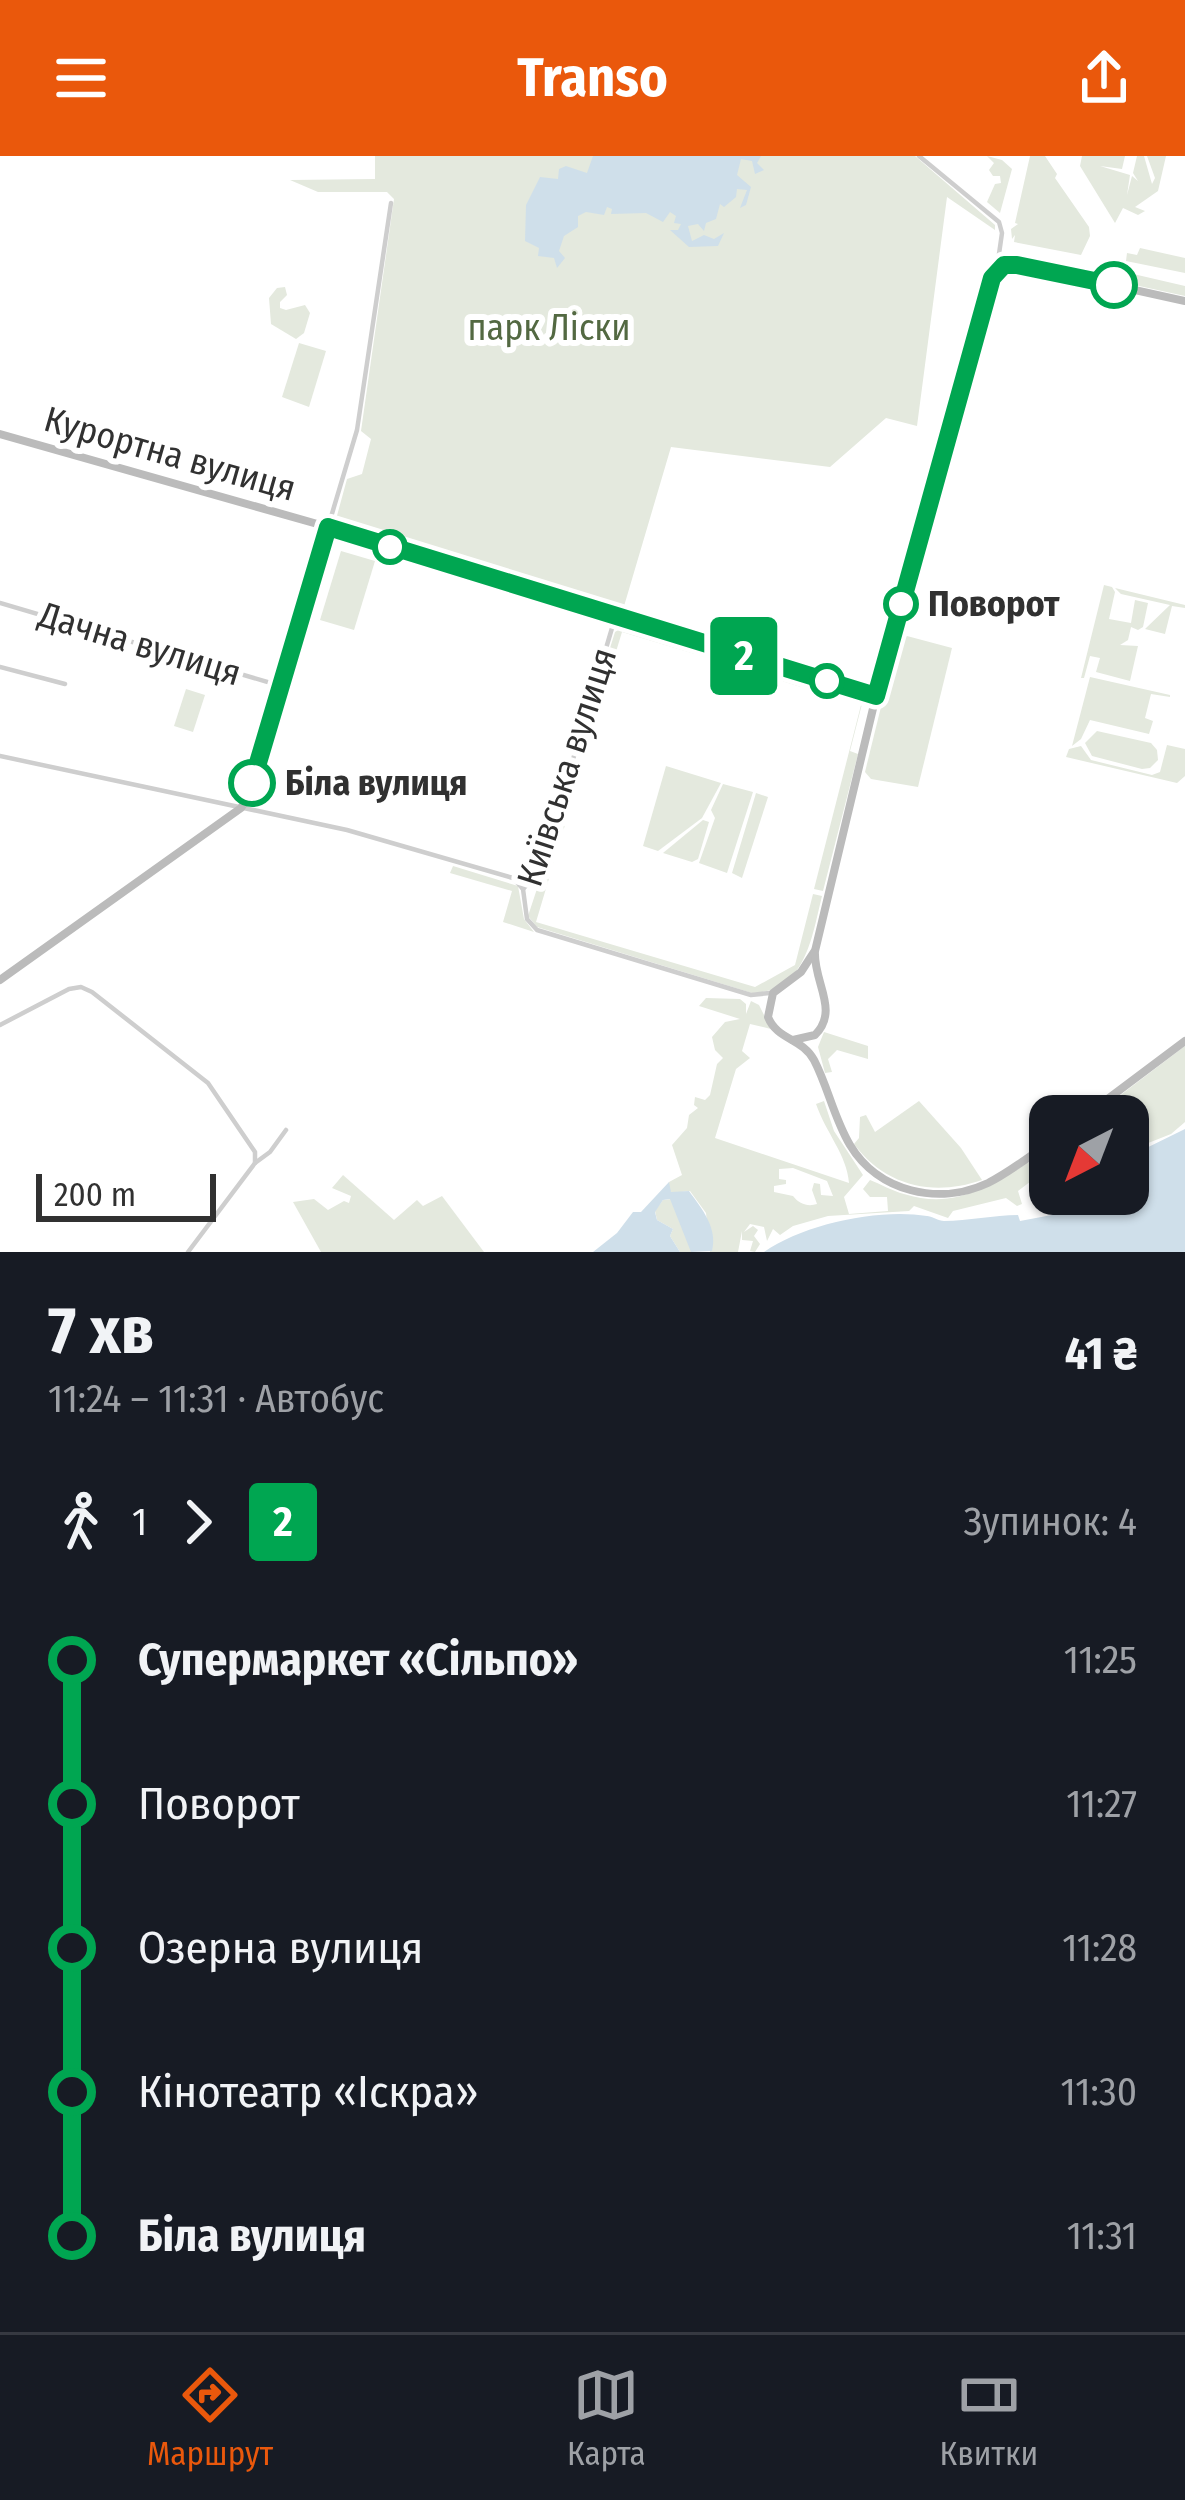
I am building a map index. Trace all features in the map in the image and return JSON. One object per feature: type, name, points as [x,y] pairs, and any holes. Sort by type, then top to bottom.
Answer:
[{"type":"street","points":[[919,156],[999,223],[1002,233],[997,269],[876,696],[815,951],[815,974],[828,1012],[814,1047],[837,1120],[856,1156],[876,1175],[900,1187],[936,1194],[967,1191],[1029,1156]]},
{"type":"street","points":[[0,980],[241,808],[248,797],[357,430],[392,203]]},
{"type":"street","points":[[997,269],[1017,265],[1185,301]]},
{"type":"street","name":"Курортна вулиця","points":[[0,434],[328,527],[876,696]]},
{"type":"street","name":"Дачна вулиця","points":[[0,602],[281,686]]},
{"type":"street","name":"Київська вулиця","points":[[616,617],[544,857],[536,876],[523,889],[527,919],[538,929],[751,995]]},
{"type":"street","points":[[0,667],[65,685]]},
{"type":"street","points":[[0,756],[347,830],[513,878],[523,889]]},
{"type":"street","points":[[751,995],[788,982],[815,951]]},
{"type":"street","points":[[788,982],[808,982],[820,990]]},
{"type":"street","points":[[0,1025],[69,989],[92,992],[208,1084],[255,1153],[255,1163]]},
{"type":"street","points":[[768,1013],[776,990]]},
{"type":"street","points":[[751,995],[777,1032],[805,1048],[816,1064]]},
{"type":"street","points":[[793,1040],[805,1040],[820,1031]]},
{"type":"street","points":[[1112,1095],[1185,1041]]},
{"type":"street","points":[[188,1252],[286,1130]]},
{"type":"green space","name":"парк Ліски","points":[[375,156],[915,156],[995,225],[995,230],[947,197],[917,426],[886,418],[830,467],[671,447],[622,613],[335,523],[347,479],[362,474],[371,439],[361,431],[394,199],[387,192],[318,192],[290,180],[375,179]]},
{"type":"green space","points":[[987,156],[1012,169],[1000,213],[987,202],[995,184],[1001,183],[1000,176],[989,170],[994,163]]},
{"type":"green space","points":[[1030,156],[1045,156],[1089,227],[1081,255],[1014,242],[1015,235],[1012,239]]},
{"type":"green space","points":[[1082,156],[1125,156],[1122,169],[1100,166],[1130,175],[1127,195],[1132,176],[1138,181],[1133,173],[1137,156],[1144,156],[1152,184],[1155,178],[1147,156],[1166,156],[1158,191],[1135,207],[1145,211],[1138,215],[1123,208],[1115,223],[1080,166]]},
{"type":"green space","points":[[1140,248],[1185,258],[1185,273],[1126,261],[1127,253],[1137,255]]},
{"type":"green space","points":[[1129,273],[1185,286],[1185,296],[1130,284]]},
{"type":"green space","points":[[285,287],[287,295],[280,308],[305,305],[310,313],[304,333],[296,339],[271,324],[269,298],[277,288]]},
{"type":"green space","points":[[299,343],[326,351],[309,407],[282,397]]},
{"type":"green space","points":[[341,551],[375,561],[354,630],[320,620]]},
{"type":"green space","points":[[1104,585],[1115,592],[1109,619],[1131,623],[1135,600],[1148,603],[1143,627],[1131,627],[1128,640],[1120,645],[1138,646],[1130,681],[1096,672],[1100,658],[1090,656],[1081,678]]},
{"type":"green space","points":[[1115,588],[1185,608],[1172,606],[1165,634],[1145,629],[1170,605],[1121,594]]},
{"type":"green space","points":[[628,624],[691,644],[695,654],[622,632],[594,713],[592,706],[615,632]]},
{"type":"green space","points":[[907,636],[952,648],[918,787],[871,779],[865,772],[895,650]]},
{"type":"green space","points":[[707,648],[799,677],[801,687],[699,655]]},
{"type":"green space","points":[[1090,677],[1170,697],[1151,694],[1145,718],[1153,721],[1149,734],[1090,720],[1072,746]]},
{"type":"green space","points":[[804,687],[862,704],[850,751],[858,754],[823,891],[814,889],[861,705]]},
{"type":"green space","points":[[186,689],[205,695],[193,732],[174,726]]},
{"type":"green space","points":[[1097,731],[1151,743],[1158,760],[1142,769],[1092,756],[1085,743]]},
{"type":"green space","points":[[1167,745],[1185,749],[1185,776],[1177,783],[1066,757],[1069,749],[1081,746],[1091,760],[1152,775],[1160,772]]},
{"type":"green space","points":[[666,766],[721,783],[702,818],[658,851],[643,846]]},
{"type":"green space","points":[[574,777],[579,778],[536,922],[755,987],[795,965],[813,894],[822,896],[810,944],[795,972],[770,990],[752,993],[537,927],[528,916]]},
{"type":"green space","points":[[723,784],[753,792],[727,873],[699,863],[715,818],[711,810]]},
{"type":"green space","points":[[756,793],[768,797],[742,878],[732,873]]},
{"type":"green space","points":[[703,820],[709,822],[698,859],[692,862],[663,853]]},
{"type":"green space","points":[[453,866],[518,886],[524,919],[534,932],[503,922],[512,891],[450,873]]},
{"type":"green space","points":[[706,998],[740,999],[746,1004],[746,1014],[751,1001],[759,1005],[771,1029],[750,1024],[742,1051],[750,1058],[736,1069],[715,1138],[849,1183],[816,1104],[824,1101],[834,1131],[863,1175],[844,1197],[849,1214],[888,1211],[887,1197],[870,1197],[863,1189],[870,1180],[904,1194],[941,1199],[974,1192],[1029,1162],[1029,1183],[1018,1191],[1022,1204],[1017,1206],[1006,1198],[953,1211],[948,1218],[914,1206],[909,1211],[828,1216],[780,1235],[773,1229],[767,1241],[764,1227],[750,1224],[744,1232],[753,1226],[758,1230],[754,1236],[760,1244],[755,1252],[750,1251],[753,1241],[742,1240],[742,1231],[738,1252],[710,1252],[706,1213],[690,1191],[672,1193],[668,1189],[669,1182],[682,1175],[672,1145],[698,1108],[695,1097],[705,1100],[710,1095],[717,1064],[723,1058],[712,1037],[725,1022],[740,1019],[699,1006]],"holes":[[[793,1168],[827,1181],[833,1196],[821,1195],[820,1184],[814,1183],[814,1205],[774,1192],[774,1186],[786,1184],[779,1179],[779,1169]]]},
{"type":"green space","points":[[824,1032],[868,1046],[868,1059],[837,1050],[828,1059],[832,1072],[825,1073],[818,1047]]},
{"type":"green space","points":[[1185,1046],[1185,1122],[1171,1134],[1149,1143],[1149,1095],[1121,1095]]},
{"type":"green space","points":[[919,1101],[982,1180],[946,1187],[911,1184],[880,1170],[854,1144],[860,1117],[866,1115],[875,1132]]},
{"type":"green space","points":[[343,1175],[394,1220],[417,1200],[423,1206],[442,1196],[484,1252],[321,1252],[293,1202],[314,1199],[328,1210],[349,1203],[351,1196],[332,1188]]},
{"type":"green space","points":[[671,1199],[691,1252],[680,1252],[670,1236],[673,1229],[657,1220],[655,1211],[663,1200]]},
{"type":"shaded area","points":[[593,156],[761,156],[757,163],[764,170],[755,174],[752,161],[741,159],[737,175],[751,187],[746,205],[740,208],[747,190],[737,189],[736,197],[724,207],[720,204],[716,219],[706,223],[704,231],[698,224],[688,226],[692,241],[724,233],[718,246],[689,247],[670,230],[678,230],[681,224],[674,223],[676,216],[670,212],[663,222],[646,213],[611,214],[607,207],[604,215],[586,212],[578,216],[578,227],[564,236],[559,251],[565,258],[557,268],[554,258],[538,256],[539,248],[525,241],[526,205],[540,177],[558,179],[559,169],[566,166],[587,173]]},
{"type":"shaded area","points":[[1185,1129],[1185,1252],[764,1252],[800,1233],[865,1216],[908,1214],[944,1221],[1018,1215],[1020,1221],[1052,1215],[1149,1215],[1149,1147]]},
{"type":"shaded area","points":[[669,1182],[671,1192],[689,1191],[704,1212],[713,1234],[712,1251],[691,1252],[670,1199],[663,1200],[655,1212],[657,1220],[673,1229],[670,1236],[680,1252],[593,1252],[633,1212],[641,1212]]},
{"type":"bus line","name":"2","points":[[252,783],[328,527],[876,696],[997,269],[1017,265],[1114,285]]},
{"type":"place","name":"Поворот","points":[[901,604]]},
{"type":"place","name":"Біла вулиця","points":[[252,783]]}]
